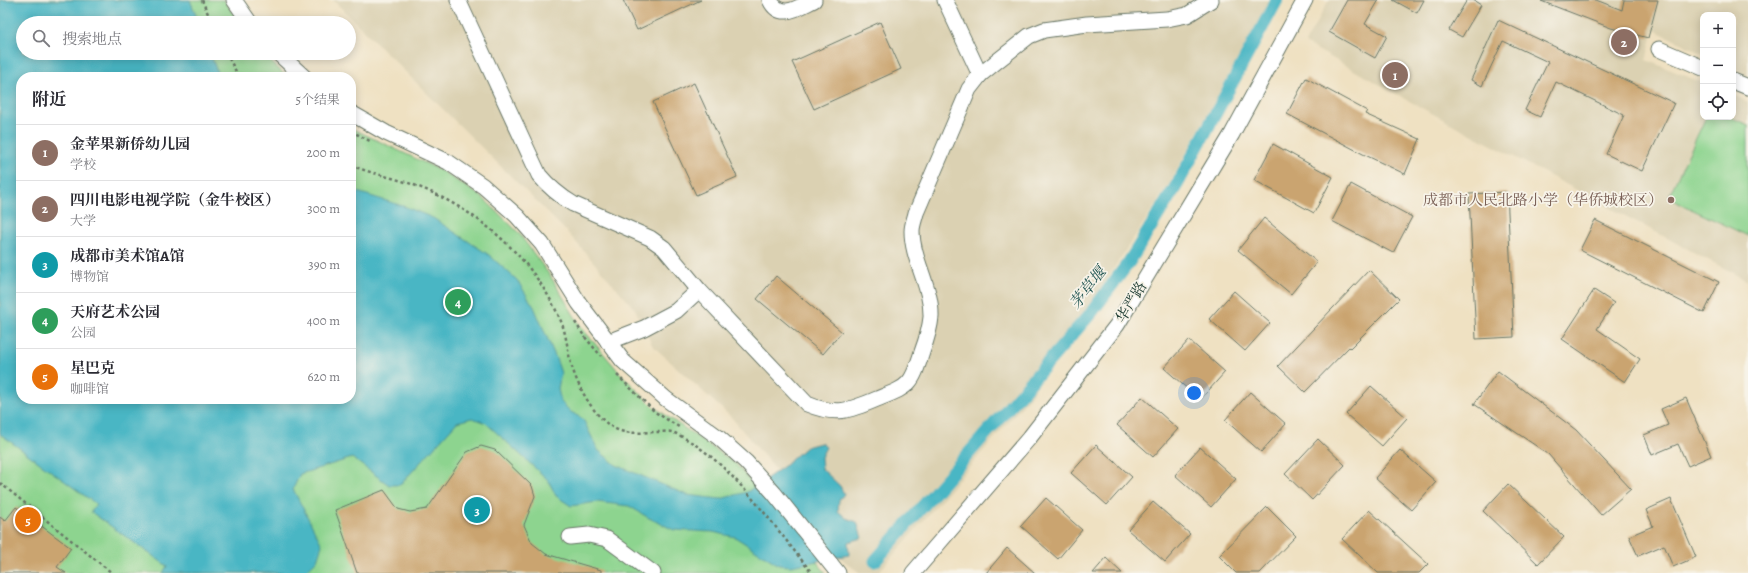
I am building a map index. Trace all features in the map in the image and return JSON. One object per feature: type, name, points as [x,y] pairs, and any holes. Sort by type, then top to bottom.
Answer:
[{"type":"street","points":[[234,0],[245,16]]},
{"type":"street","points":[[458,0],[540,175],[546,184],[561,197],[573,204],[650,238],[664,248],[699,290],[807,404],[822,410],[840,412],[854,409],[907,386],[916,373],[928,334],[931,317],[929,298],[916,251],[912,230],[916,213],[969,89],[980,75],[1029,36],[1044,30],[1087,24],[1167,20],[1187,15],[1211,0]]},
{"type":"street","points":[[770,0],[775,8],[781,12],[789,12],[814,0]]},
{"type":"street","points":[[945,0],[980,75]]},
{"type":"street","name":"华严路","points":[[913,573],[1030,438],[1117,325],[1232,134],[1305,0]]},
{"type":"street","points":[[1659,49],[1700,67]]},
{"type":"street","points":[[286,60],[299,72]]},
{"type":"street","points":[[1736,82],[1748,87]]},
{"type":"street","points":[[356,116],[386,133],[448,162],[483,186],[518,216],[542,244],[579,303],[623,361],[656,389],[718,437],[746,462],[774,493],[838,573]]},
{"type":"street","points":[[608,342],[644,328],[676,311],[699,290]]},
{"type":"street","points":[[570,537],[589,535],[607,539],[653,573]]},
{"type":"path","points":[[202,0],[209,16]]},
{"type":"path","points":[[230,60],[236,72]]},
{"type":"path","points":[[356,134],[375,143]]},
{"type":"path","points":[[356,167],[413,185],[441,197],[472,215],[500,237],[519,256],[547,293],[561,320],[572,367],[579,386],[591,406],[616,430],[630,434],[670,431],[706,452],[730,474],[812,573]]},
{"type":"path","points":[[572,317],[584,336],[603,359]]},
{"type":"path","points":[[613,370],[655,412],[686,431]]},
{"type":"path","points":[[0,483],[112,573]]},
{"type":"shaded area","points":[[333,0],[1270,0],[1169,184],[1029,398],[878,573],[860,573],[844,561],[817,530],[781,476],[732,418],[652,345],[635,309],[567,232],[356,23],[356,16],[349,16]]},
{"type":"shaded area","name":"成都市人民北路小学（华侨城校区）","points":[[1329,0],[1748,0],[1748,76],[1736,70],[1736,12],[1700,12],[1700,53],[1654,30],[1646,60],[1700,82],[1700,120],[1736,120],[1736,96],[1748,102],[1748,281],[1420,107],[1305,43]]},
{"type":"green space","points":[[0,0],[224,0],[235,16],[16,16],[16,60],[269,60],[282,72],[16,72],[16,404],[356,404],[356,130],[440,170],[482,197],[518,232],[551,277],[581,327],[620,373],[654,407],[736,464],[826,573],[0,573]]},
{"type":"green space","points":[[1705,120],[1736,120],[1748,125],[1748,236],[1668,198]]},
{"type":"water","points":[[0,0],[190,0],[196,16],[16,16],[16,60],[213,60],[217,72],[16,72],[16,404],[356,404],[356,192],[406,207],[433,218],[489,255],[517,280],[534,307],[555,356],[561,373],[558,389],[561,402],[571,412],[583,419],[598,450],[616,465],[687,495],[720,499],[747,492],[783,467],[806,447],[821,443],[826,447],[821,457],[822,469],[840,486],[844,494],[839,500],[838,511],[846,518],[857,522],[862,538],[848,542],[849,555],[791,566],[779,565],[735,537],[713,532],[674,530],[629,506],[597,502],[571,506],[556,496],[548,480],[486,423],[472,418],[457,422],[400,485],[389,485],[352,458],[300,474],[293,489],[322,545],[317,560],[304,573],[163,573],[167,566],[91,512],[96,504],[0,434]]},
{"type":"building","points":[[623,0],[701,0],[637,30]]},
{"type":"building","points":[[1347,0],[1379,0],[1365,24],[1387,36],[1375,58],[1329,32]]},
{"type":"building","points":[[1393,0],[1424,0],[1417,13]]},
{"type":"building","points":[[1467,0],[1473,0],[1481,5],[1462,37],[1449,30]]},
{"type":"building","points":[[1596,0],[1622,10],[1624,0],[1658,0],[1648,38],[1611,28],[1541,1]]},
{"type":"building","points":[[1498,20],[1674,103],[1642,171],[1606,154],[1624,115],[1556,82],[1540,117],[1525,110],[1548,62],[1503,41],[1482,86],[1471,80]]},
{"type":"building","points":[[880,22],[901,69],[814,109],[792,62]]},
{"type":"building","points":[[1306,78],[1367,111],[1365,114],[1420,139],[1405,174],[1363,154],[1287,114]]},
{"type":"building","points":[[694,83],[737,177],[696,195],[653,102]]},
{"type":"building","points":[[1273,144],[1333,177],[1314,213],[1254,180]]},
{"type":"building","points":[[1351,184],[1412,217],[1393,253],[1332,221]]},
{"type":"building","points":[[1507,192],[1514,337],[1476,339],[1469,194]]},
{"type":"building","points":[[1264,218],[1317,262],[1291,294],[1238,250]]},
{"type":"building","points":[[1595,220],[1719,282],[1704,313],[1580,250]]},
{"type":"building","points":[[1369,270],[1399,299],[1305,392],[1278,366]]},
{"type":"building","points":[[776,276],[842,332],[823,354],[757,299]]},
{"type":"building","points":[[1594,290],[1614,303],[1597,329],[1640,359],[1625,382],[1562,339]]},
{"type":"building","points":[[1234,291],[1270,323],[1245,351],[1209,319]]},
{"type":"building","points":[[1189,340],[1225,372],[1200,400],[1164,368]]},
{"type":"building","points":[[1498,371],[1576,430],[1631,489],[1601,515],[1548,454],[1474,404]]},
{"type":"building","points":[[1371,386],[1407,418],[1382,446],[1346,414]]},
{"type":"building","points":[[1250,392],[1286,424],[1261,452],[1225,420]]},
{"type":"building","points":[[1142,397],[1178,429],[1153,457],[1117,425]]},
{"type":"building","points":[[1686,398],[1711,456],[1688,466],[1678,444],[1652,455],[1644,435],[1668,425],[1661,409]]},
{"type":"building","points":[[1318,439],[1345,465],[1312,500],[1285,474]]},
{"type":"building","points":[[1096,445],[1132,477],[1107,505],[1071,473]]},
{"type":"building","points":[[481,446],[495,450],[532,486],[535,496],[524,525],[532,543],[546,554],[601,570],[601,573],[357,573],[335,510],[384,490],[398,509],[410,512],[427,509],[467,452]]},
{"type":"building","points":[[1200,447],[1236,479],[1211,507],[1175,475]]},
{"type":"building","points":[[1400,450],[1436,482],[1411,510],[1375,478]]},
{"type":"building","points":[[1508,484],[1564,537],[1538,564],[1483,511]]},
{"type":"building","points":[[1046,498],[1082,530],[1058,559],[1021,526]]},
{"type":"building","points":[[1671,499],[1696,557],[1673,567],[1664,545],[1638,556],[1629,536],[1653,526],[1646,510]]},
{"type":"building","points":[[1153,502],[1190,534],[1165,562],[1128,530]]},
{"type":"building","points":[[16,507],[71,548],[57,567],[66,573],[0,573],[0,517],[5,521]]},
{"type":"building","points":[[1267,507],[1296,536],[1260,573],[1236,573],[1219,556]]},
{"type":"building","points":[[1369,510],[1428,564],[1419,573],[1378,573],[1342,539]]},
{"type":"building","points":[[1007,548],[1035,573],[986,573]]},
{"type":"building","points":[[1106,558],[1122,573],[1093,573]]},
{"type":"waterway","name":"茅草堰","points":[[875,561],[1091,313],[1129,262],[1178,183],[1277,0]]},
{"type":"place","name":"四川电影电视学院（金牛校区）","points":[[1624,42]]},
{"type":"place","name":"金苹果新侨幼儿园","points":[[1395,75]]},
{"type":"place","name":"成都市人民北路小学（华侨城校区）","points":[[1671,200]]},
{"type":"place","name":"天府艺术公园","points":[[458,302]]},
{"type":"place","name":"成都市美术馆A馆","points":[[477,510]]},
{"type":"place","name":"星巴克","points":[[28,520]]}]
